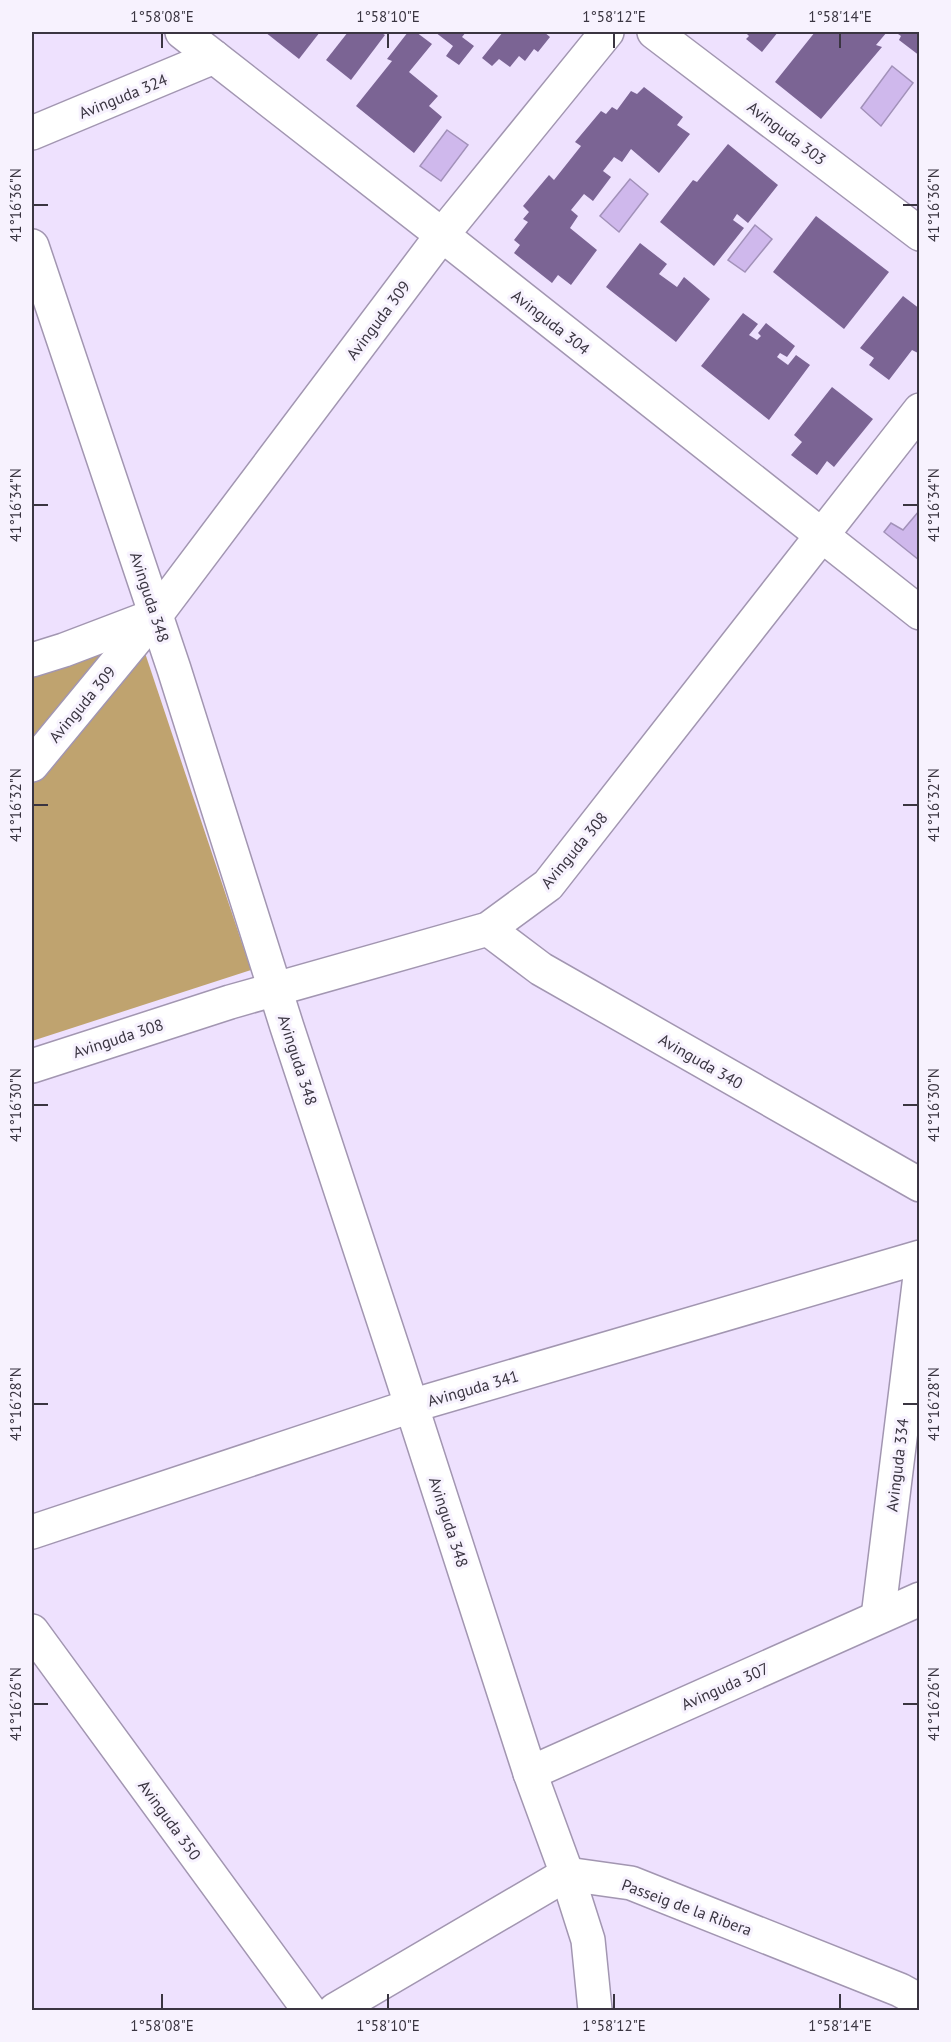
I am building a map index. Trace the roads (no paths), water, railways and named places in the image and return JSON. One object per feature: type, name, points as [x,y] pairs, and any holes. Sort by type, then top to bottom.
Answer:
[{"type":"street","name":"Avinguda 304","points":[[183,32],[920,613]]},
{"type":"street","name":"Avinguda 309","points":[[32,765],[156,615],[442,235],[607,32]]},
{"type":"street","name":"Avinguda 303","points":[[654,32],[920,234]]},
{"type":"street","name":"Avinguda 324","points":[[32,133],[214,57]]},
{"type":"street","name":"Avinguda 348","points":[[32,246],[156,615],[530,1773],[567,1874],[588,1940],[595,2010]]},
{"type":"street","name":"Avinguda 308","points":[[32,1066],[275,989],[488,929],[548,885],[920,410]]},
{"type":"street","points":[[32,660],[156,615]]},
{"type":"street","name":"Avinguda 340","points":[[488,929],[541,969],[920,1185]]},
{"type":"street","name":"Avinguda 341","points":[[32,1532],[411,1406],[920,1257]]},
{"type":"street","name":"Avinguda 334","points":[[878,1617],[920,1276]]},
{"type":"street","name":"Avinguda 307","points":[[530,1773],[920,1599]]},
{"type":"street","name":"Avinguda 350","points":[[32,1630],[309,2010]]},
{"type":"street","points":[[335,2010],[567,1874]]},
{"type":"street","name":"Passeig de la Ribera","points":[[567,1874],[631,1883],[890,1986],[920,2001]]}]
